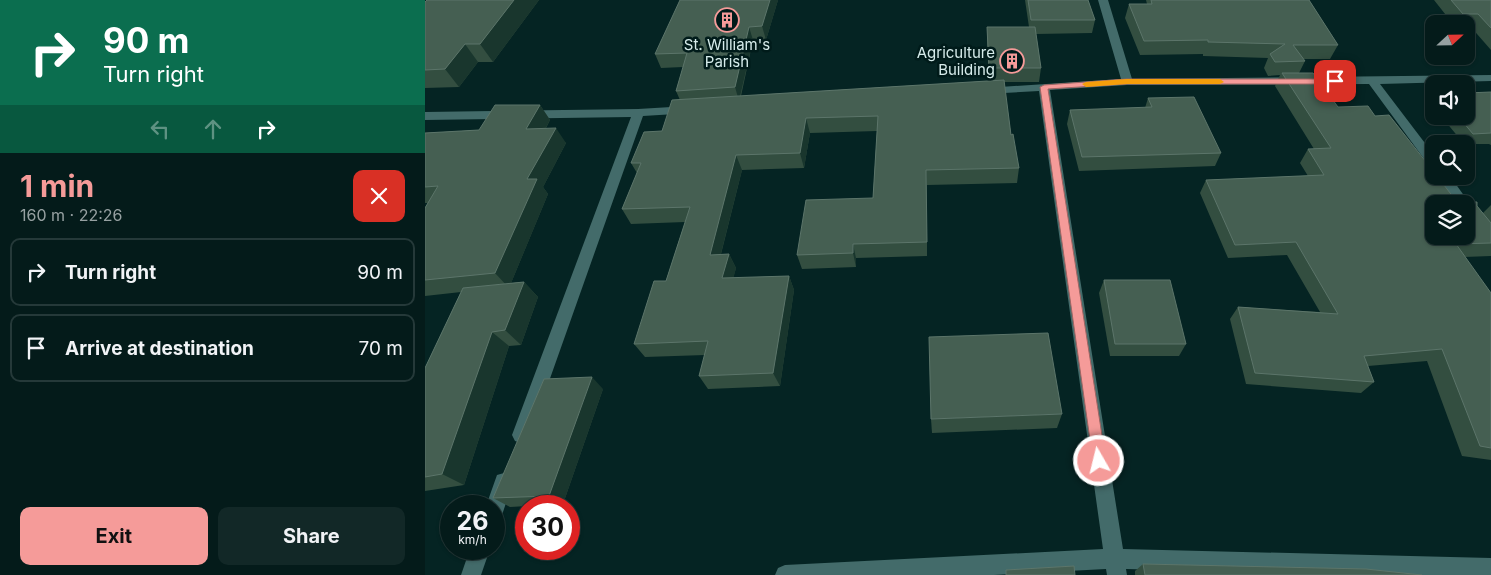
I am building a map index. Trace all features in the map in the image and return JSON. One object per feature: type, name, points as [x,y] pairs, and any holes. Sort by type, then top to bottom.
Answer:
[{"type":"street","points":[[1103,0],[1127,82]]},
{"type":"street","points":[[975,92],[1127,82],[1372,81],[1491,78]]},
{"type":"street","points":[[1372,81],[1425,152]]},
{"type":"street","points":[[1044,87],[1115,567]]},
{"type":"street","points":[[425,116],[637,113],[697,110]]},
{"type":"street","points":[[517,446],[637,113]]},
{"type":"street","points":[[500,495],[511,465]]},
{"type":"street","points":[[471,575],[476,560]]},
{"type":"street","points":[[785,575],[1115,567],[1491,568]]},
{"type":"building","points":[[427,0],[514,0],[480,44],[465,44],[445,69],[425,70],[425,2]]},
{"type":"building","points":[[680,0],[770,0],[762,26],[749,27],[735,87],[676,91],[687,53],[655,54]]},
{"type":"building","points":[[1028,0],[1088,0],[1095,20],[1031,20]]},
{"type":"building","points":[[1151,0],[1309,0],[1338,45],[1293,45],[1305,61],[1275,62],[1270,54],[1285,44],[1208,42],[1208,40],[1144,41],[1129,4],[1152,4]]},
{"type":"building","points":[[1451,0],[1491,0],[1491,28],[1478,14],[1463,14]]},
{"type":"building","name":"Agriculture Building","points":[[987,27],[1035,27],[1041,68],[989,68]]},
{"type":"building","points":[[1282,73],[1313,73],[1338,107],[1368,106],[1375,116],[1389,115],[1425,161],[1425,185],[1444,185],[1452,195],[1425,195],[1425,245],[1457,245],[1491,293],[1491,448],[1480,446],[1442,349],[1364,356],[1374,382],[1255,373],[1238,307],[1338,314],[1296,242],[1235,245],[1206,180],[1324,175],[1308,149],[1331,148]]},
{"type":"building","points":[[1004,80],[1011,135],[1013,134],[1019,168],[926,170],[927,242],[853,244],[853,253],[797,255],[806,200],[873,198],[878,116],[806,118],[800,153],[736,155],[710,255],[729,254],[722,278],[789,276],[773,373],[699,376],[708,341],[634,344],[654,281],[666,281],[690,207],[622,209],[641,163],[631,163],[644,132],[662,131],[672,100]]},
{"type":"building","points":[[1491,92],[1491,133],[1473,134],[1466,125],[1475,125],[1475,93]]},
{"type":"building","points":[[1194,97],[1221,153],[1082,157],[1070,110],[1152,107],[1148,98]]},
{"type":"building","points":[[495,105],[540,105],[526,129],[556,128],[527,179],[537,179],[495,273],[425,280],[425,208],[438,186],[425,187],[425,133],[479,130]]},
{"type":"building","points":[[1475,202],[1477,202],[1477,206],[1491,223],[1491,243],[1475,243]]},
{"type":"building","points":[[1104,280],[1170,280],[1186,344],[1115,344]]},
{"type":"building","points":[[524,282],[505,330],[492,332],[442,474],[425,477],[425,368],[463,288]]},
{"type":"building","points":[[1048,333],[1062,414],[931,419],[929,337]]},
{"type":"building","points":[[592,377],[549,495],[515,495],[515,497],[505,498],[505,495],[494,495],[544,379]]},
{"type":"building","points":[[1143,564],[1366,569],[1422,575],[1145,575]]},
{"type":"building","points":[[1074,566],[1075,575],[1006,575],[1006,570]]},
{"type":"slow traffic","points":[[1086,84],[1220,82]]},
{"type":"place","name":"St. William's Parish","points":[[727,20]]},
{"type":"place","name":"Agriculture Building","points":[[1012,61]]},
{"type":"route","points":[[1099,461],[1044,87],[1127,82],[1335,81]]}]
